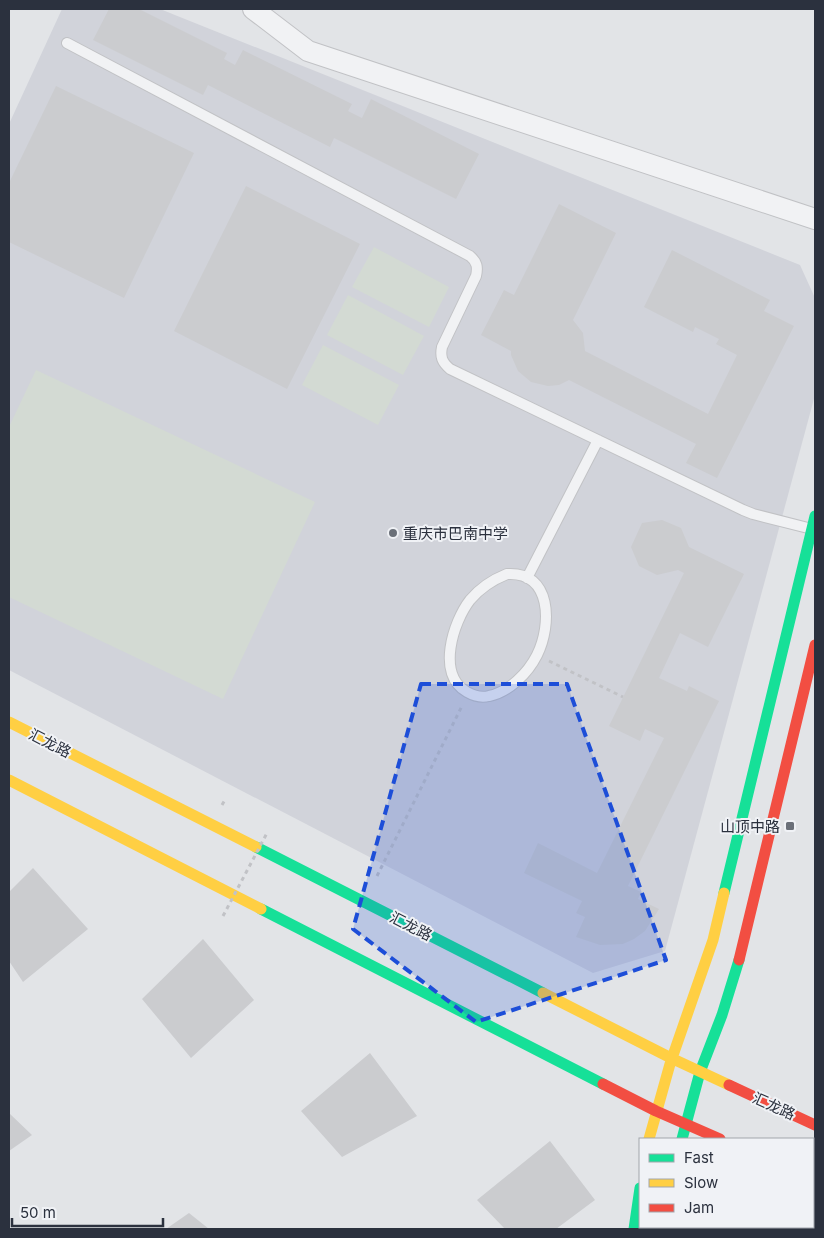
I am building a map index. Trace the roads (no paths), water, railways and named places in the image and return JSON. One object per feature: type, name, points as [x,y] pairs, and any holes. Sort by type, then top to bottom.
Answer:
[{"type":"main road","points":[[649,1138],[671,1058],[693,1002],[713,940],[814,530],[815,516]]},
{"type":"main road","points":[[682,1138],[700,1072],[722,1015],[742,947],[815,645]]},
{"type":"main road","name":"汇龙路","points":[[9,722],[671,1058],[815,1125]]},
{"type":"main road","points":[[9,780],[656,1111],[718,1138]]},
{"type":"main road","points":[[634,1229],[639,1195]]},
{"type":"street","points":[[253,9],[308,51],[815,219]]},
{"type":"lane","points":[[67,43],[470,256],[475,261],[477,268],[476,276],[442,347],[441,354],[450,369],[743,510],[814,530]]},
{"type":"lane","points":[[527,578],[598,440]]},
{"type":"lane","points":[[507,574],[518,574],[527,578],[538,587],[544,599],[546,609],[545,628],[537,655],[520,678],[505,690],[483,697],[469,693],[457,684],[450,662],[452,638],[459,617],[469,601],[491,582],[507,574]]},
{"type":"place","name":"重庆市巴南中学","points":[[393,533]]},
{"type":"place","name":"山顶中路","points":[[790,826]]}]
